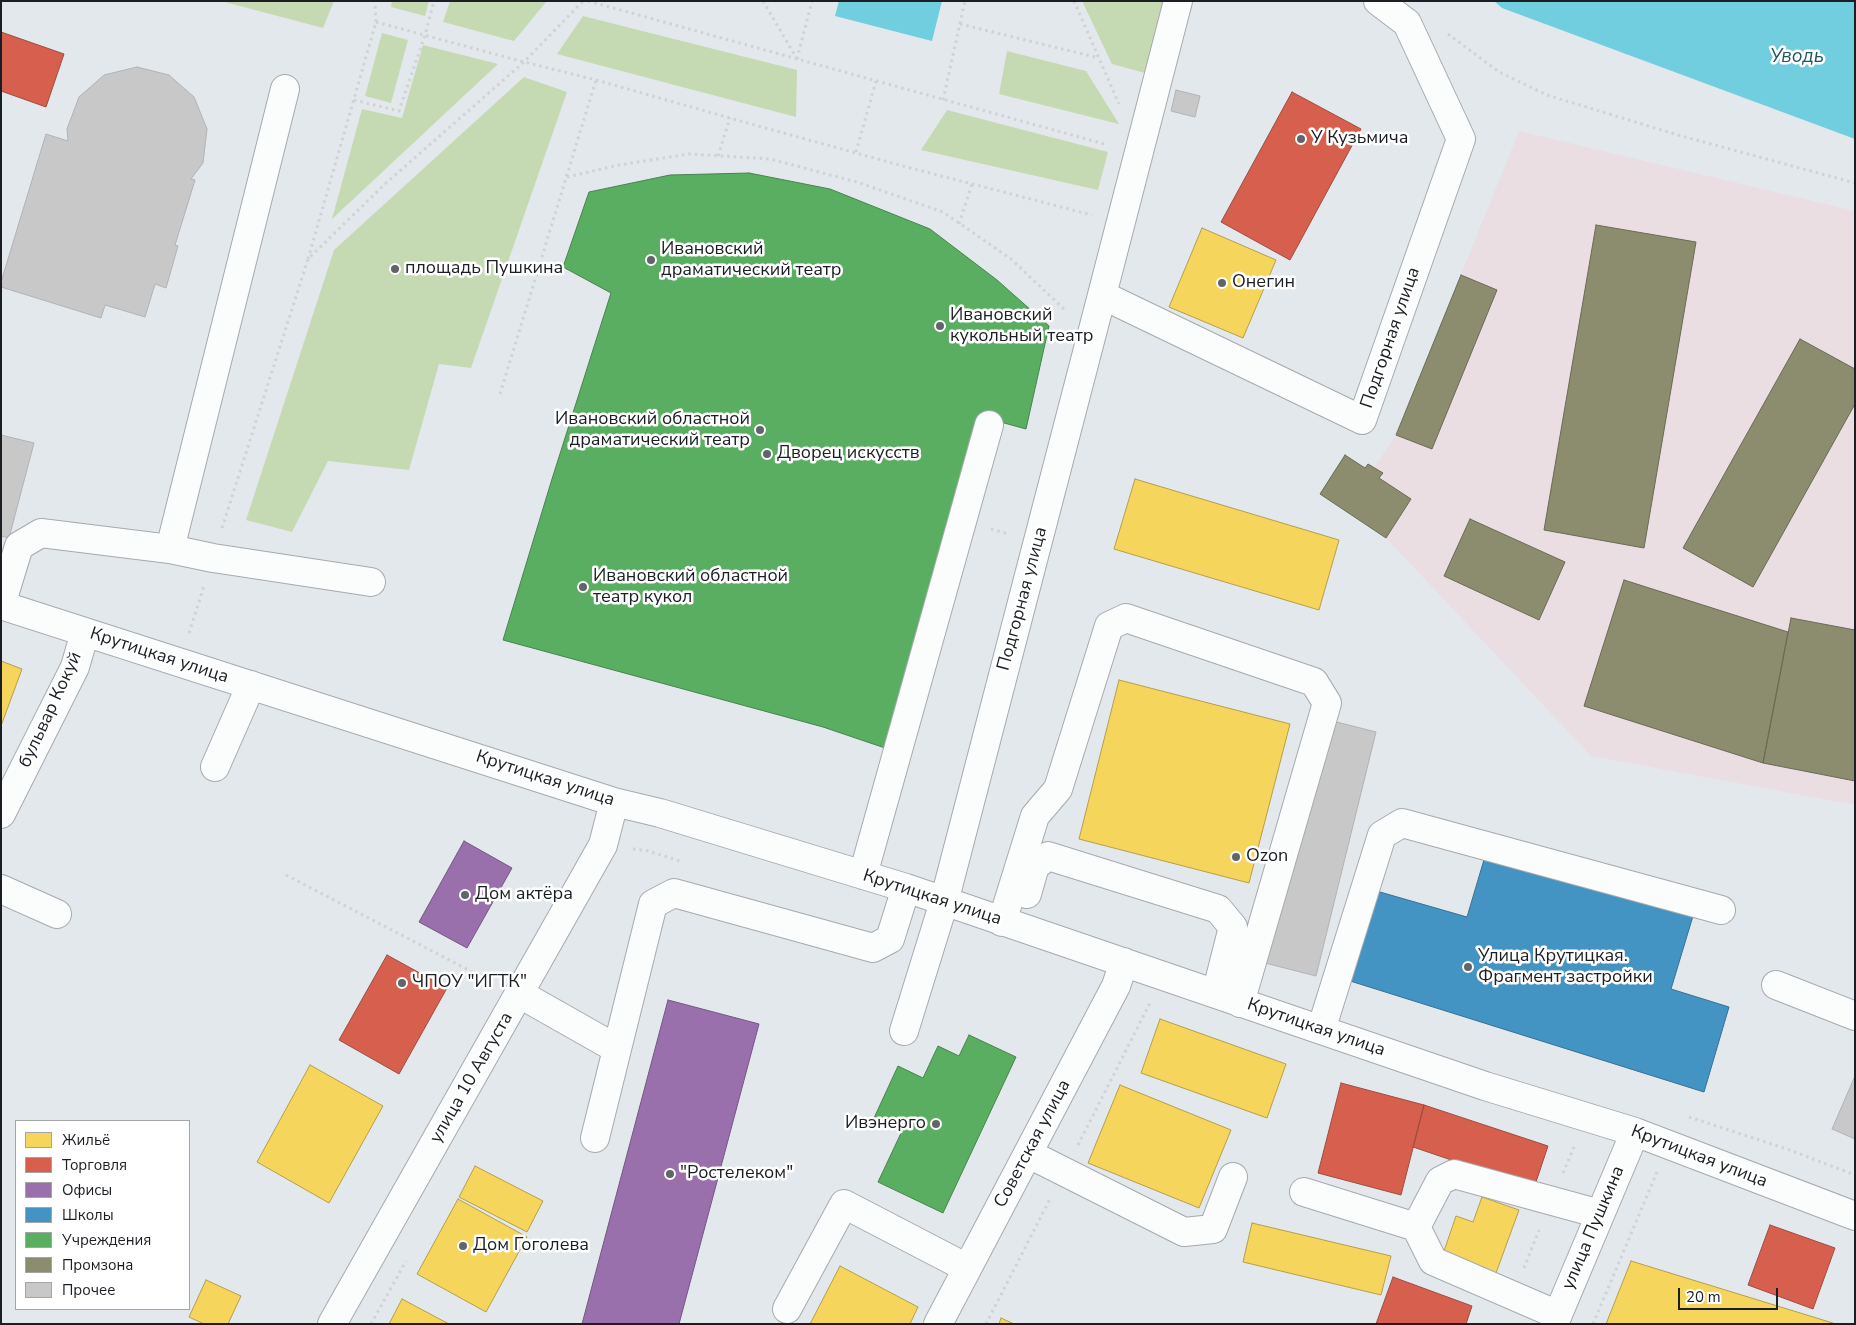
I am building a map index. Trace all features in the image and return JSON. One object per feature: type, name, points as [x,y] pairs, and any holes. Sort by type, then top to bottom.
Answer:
[{"type":"street","name":"Подгорная улица","points":[[904,1031],[944,902],[1140,155],[1178,1]]},
{"type":"street","name":"Подгорная улица","points":[[1102,295],[1362,420],[1461,139],[1407,23],[1378,1]]},
{"type":"street","points":[[170,549],[285,89]]},
{"type":"street","points":[[863,875],[989,425]]},
{"type":"street","points":[[1,605],[19,546],[41,533],[170,549],[213,558],[371,582]]},
{"type":"street","name":"Крутицкая улица","points":[[1,605],[614,802],[660,813],[906,888],[1485,1086],[1635,1132],[1855,1216]]},
{"type":"street","points":[[1010,924],[1036,816],[1058,789],[1109,626],[1126,618],[1145,624],[1314,682],[1327,703],[1228,998]]},
{"type":"street","name":"бульвар Кокуй","points":[[1,814],[75,667],[85,632]]},
{"type":"street","points":[[215,767],[251,685]]},
{"type":"street","name":"улица 10 Августа","points":[[332,1324],[603,845],[614,802]]},
{"type":"street","points":[[1321,1030],[1382,835],[1402,823],[1721,910]]},
{"type":"street","points":[[1010,924],[1035,866],[1048,856],[1218,909],[1234,927],[1228,998]]},
{"type":"street","points":[[596,1138],[653,904],[674,893],[873,948],[890,939],[906,888]]},
{"type":"street","points":[[1,889],[57,914]]},
{"type":"street","name":"Советская улица","points":[[938,1324],[1116,986],[1124,962]]},
{"type":"street","points":[[1776,986],[1855,1016]]},
{"type":"street","points":[[520,994],[617,1050]]},
{"type":"street","name":"улица Пушкина","points":[[1556,1319],[1635,1132]]},
{"type":"street","points":[[1029,1154],[1184,1232],[1213,1229],[1233,1178]]},
{"type":"street","points":[[1416,1227],[1440,1181],[1454,1174],[1600,1214]]},
{"type":"street","points":[[1304,1192],[1416,1227],[1433,1261],[1512,1295],[1556,1319]]},
{"type":"street","points":[[787,1309],[844,1204],[967,1268]]},
{"type":"path","points":[[189,635],[308,259],[376,22],[375,1]]},
{"type":"path","points":[[354,100],[399,111],[425,35],[434,1]]},
{"type":"path","points":[[308,259],[385,184],[524,62],[583,1]]},
{"type":"path","points":[[588,1],[1140,155]]},
{"type":"path","points":[[763,1],[797,59]]},
{"type":"path","points":[[797,59],[812,1]]},
{"type":"path","points":[[943,100],[965,1]]},
{"type":"path","points":[[1074,1],[1122,111]]},
{"type":"path","points":[[376,22],[596,80],[972,184],[1097,216]]},
{"type":"path","points":[[960,24],[1100,58]]},
{"type":"path","points":[[1443,31],[1499,72],[1547,95],[1678,134],[1855,183]]},
{"type":"path","points":[[500,394],[596,80]]},
{"type":"path","points":[[856,152],[876,81]]},
{"type":"path","points":[[718,156],[730,118]]},
{"type":"path","points":[[567,177],[619,165],[690,154],[770,159],[857,182],[943,212],[1011,260],[1070,314]]},
{"type":"path","points":[[960,224],[972,184]]},
{"type":"path","points":[[992,523],[991,530],[1014,536]]},
{"type":"path","points":[[286,875],[486,979]]},
{"type":"path","points":[[1512,1295],[1576,1142]]},
{"type":"path","points":[[1593,1324],[1658,1169]]},
{"type":"shaded area","points":[[1519,131],[1855,211],[1855,805],[1591,756],[1386,538],[1320,494],[1345,455],[1365,468],[1368,464],[1374,468],[1396,435]]},
{"type":"green space","points":[[221,1],[334,1],[323,28]]},
{"type":"green space","points":[[392,1],[429,1],[425,16],[391,7]]},
{"type":"green space","points":[[450,1],[546,2],[514,41],[443,22]]},
{"type":"green space","points":[[1082,1],[1169,1],[1149,74],[1112,64]]},
{"type":"green space","points":[[583,16],[797,70],[796,117],[557,54]]},
{"type":"green space","points":[[382,33],[408,40],[391,103],[365,96]]},
{"type":"green space","points":[[423,45],[498,64],[332,219],[362,109],[402,118]]},
{"type":"green space","points":[[1007,51],[1086,71],[1119,124],[999,94]]},
{"type":"green space","points":[[524,77],[567,92],[471,368],[439,364],[409,470],[328,461],[292,532],[246,520],[334,250]]},
{"type":"green space","points":[[947,110],[1108,152],[1098,190],[921,150]]},
{"type":"water","points":[[839,1],[942,1],[932,41],[835,16]]},
{"type":"water","name":"Уводь","points":[[1494,1],[1855,1],[1855,139],[1502,8]]},
{"type":"building: Жильё","name":"Онегин","points":[[1202,228],[1276,260],[1243,338],[1169,307]]},
{"type":"building: Жильё","points":[[1135,479],[1339,540],[1319,610],[1114,549]]},
{"type":"building: Жильё","points":[[1,661],[22,669],[1,726]]},
{"type":"building: Жильё","points":[[1119,680],[1290,724],[1249,883],[1079,839]]},
{"type":"building: Жильё","points":[[1160,1019],[1286,1064],[1267,1118],[1141,1073]]},
{"type":"building: Жильё","points":[[310,1065],[383,1106],[329,1203],[257,1162]]},
{"type":"building: Жильё","points":[[1120,1085],[1231,1130],[1199,1208],[1088,1163]]},
{"type":"building: Жильё","points":[[475,1166],[543,1201],[527,1232],[459,1197]]},
{"type":"building: Жильё","points":[[1482,1197],[1519,1210],[1496,1273],[1443,1254],[1456,1216],[1473,1222]]},
{"type":"building: Жильё","points":[[458,1199],[527,1237],[486,1312],[417,1274]]},
{"type":"building: Жильё","points":[[1252,1223],[1391,1256],[1381,1295],[1243,1262]]},
{"type":"building: Жильё","points":[[1631,1261],[1836,1324],[1606,1324]]},
{"type":"building: Жильё","points":[[840,1266],[918,1307],[910,1324],[810,1324]]},
{"type":"building: Жильё","points":[[206,1280],[241,1296],[228,1324],[204,1324],[189,1317]]},
{"type":"building: Жильё","points":[[402,1299],[449,1324],[389,1324]]},
{"type":"building: Жильё","points":[[1001,1318],[1014,1324],[999,1324]]},
{"type":"building: Торговля","points":[[1,32],[64,54],[46,107],[1,91]]},
{"type":"building: Торговля","points":[[1292,92],[1361,129],[1290,260],[1221,222]]},
{"type":"building: Торговля","points":[[387,955],[447,988],[399,1074],[339,1040]]},
{"type":"building: Торговля","points":[[1341,1083],[1424,1105],[1401,1195],[1318,1173]]},
{"type":"building: Торговля","points":[[1424,1105],[1548,1146],[1534,1188],[1413,1147]]},
{"type":"building: Торговля","points":[[1770,1225],[1835,1248],[1813,1309],[1748,1285]]},
{"type":"building: Торговля","points":[[1393,1277],[1472,1306],[1466,1324],[1376,1324]]},
{"type":"building: Офисы","name":"Дом актёра","points":[[464,841],[512,868],[467,948],[419,922]]},
{"type":"building: Офисы","name":"\"Ростелеком\"","points":[[668,1000],[759,1024],[679,1324],[582,1324]]},
{"type":"building: Школы","points":[[1486,853],[1693,916],[1671,989],[1729,1007],[1704,1092],[1347,980],[1373,890],[1467,917]]},
{"type":"building: Учреждения","name":"Дворец искусств","points":[[749,173],[830,189],[930,229],[997,280],[1049,326],[1026,429],[986,418],[885,748],[823,727],[503,640],[611,293],[563,267],[589,192],[670,175]]},
{"type":"building: Учреждения","name":"Ивэнерго","points":[[969,1035],[1016,1057],[943,1213],[878,1182],[902,1131],[874,1118],[898,1066],[923,1078],[938,1046],[959,1056]]},
{"type":"building: Промзона","points":[[1596,225],[1696,242],[1644,548],[1544,530]]},
{"type":"building: Промзона","points":[[1461,275],[1497,290],[1432,449],[1396,435]]},
{"type":"building: Промзона","points":[[1800,339],[1855,369],[1855,404],[1753,587],[1683,548]]},
{"type":"building: Промзона","points":[[1345,455],[1365,468],[1368,464],[1383,473],[1379,478],[1411,499],[1386,538],[1320,494]]},
{"type":"building: Промзона","points":[[1470,519],[1565,562],[1539,620],[1444,576]]},
{"type":"building: Промзона","points":[[1624,580],[1788,632],[1763,763],[1584,706]]},
{"type":"building: Промзона","points":[[1791,618],[1855,630],[1855,781],[1763,763]]},
{"type":"building: Прочее","points":[[137,67],[169,75],[194,97],[207,129],[203,163],[191,179],[195,180],[175,245],[178,246],[166,288],[155,284],[145,317],[105,305],[101,318],[1,287],[46,134],[68,141],[67,129],[79,97],[104,75]]},
{"type":"building: Прочее","points":[[1176,90],[1200,96],[1195,117],[1171,111]]},
{"type":"building: Прочее","points":[[1,435],[34,443],[9,538],[1,536]]},
{"type":"building: Прочее","points":[[1325,719],[1376,732],[1316,976],[1265,963]]},
{"type":"building: Прочее","points":[[1855,1076],[1855,1139],[1832,1129]]},
{"type":"place","name":"У Кузьмича","points":[[1301,139]]},
{"type":"place","name":"Ивановский драматический театр","points":[[651,260]]},
{"type":"place","name":"площадь Пушкина","points":[[395,269]]},
{"type":"place","name":"Онегин","points":[[1222,283]]},
{"type":"place","name":"Ивановский кукольный театр","points":[[940,326]]},
{"type":"place","name":"Ивановский областной драматический театр","points":[[760,430]]},
{"type":"place","name":"Дворец искусств","points":[[767,454]]},
{"type":"place","name":"Ивановский областной театр кукол","points":[[583,587]]},
{"type":"place","name":"Ozon","points":[[1236,857]]},
{"type":"place","name":"Дом актёра","points":[[465,895]]},
{"type":"place","name":"Улица Крутицкая. Фрагмент застройки","points":[[1468,967]]},
{"type":"place","name":"ЧПОУ \"ИГТК\"","points":[[402,983]]},
{"type":"place","name":"Ивэнерго","points":[[936,1124]]},
{"type":"place","name":"\"Ростелеком\"","points":[[670,1174]]},
{"type":"place","name":"Дом Гоголева","points":[[463,1246]]}]
